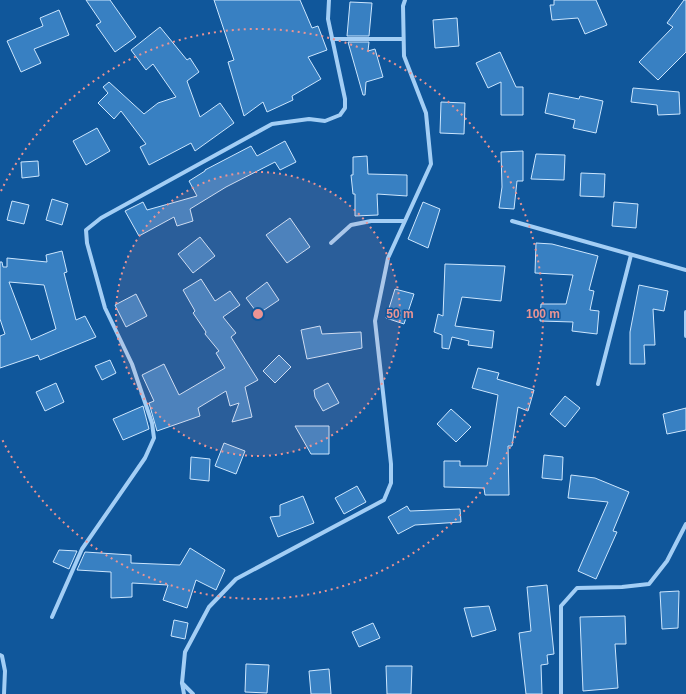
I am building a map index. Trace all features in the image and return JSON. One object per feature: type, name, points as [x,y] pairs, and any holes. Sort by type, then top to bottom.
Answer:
[{"type":"street","points":[[52,617],[82,549],[145,458],[154,438],[152,423],[132,364],[105,308],[87,243],[86,230],[101,218],[272,124],[302,120],[325,121],[340,115],[345,108],[345,99],[328,19],[329,0]]},
{"type":"street","points":[[184,694],[182,683],[186,652],[209,607],[236,579],[384,500],[391,483],[391,464],[375,321],[388,258],[430,164],[426,113],[404,56],[403,6],[405,0]]},
{"type":"street","points":[[332,39],[403,39]]},
{"type":"street","points":[[331,243],[351,225],[371,221],[404,221]]},
{"type":"street","points":[[512,221],[686,270]]},
{"type":"street","points":[[598,384],[631,255]]},
{"type":"street","points":[[686,312],[686,336]]},
{"type":"street","points":[[561,694],[561,606],[577,588],[622,587],[649,584],[667,561],[686,524]]},
{"type":"street","points":[[0,655],[2,656],[5,671],[4,694]]},
{"type":"street","points":[[182,683],[193,694]]},
{"type":"building","points":[[86,0],[110,0],[136,37],[115,52],[96,25],[101,22]]},
{"type":"building","points":[[214,0],[300,0],[312,28],[318,26],[327,50],[308,57],[321,79],[292,96],[293,100],[267,112],[263,102],[244,116],[228,62],[234,60]]},
{"type":"building","points":[[554,0],[596,0],[607,25],[585,34],[578,18],[552,20],[550,5],[554,5]]},
{"type":"building","points":[[684,0],[686,0],[686,52],[658,80],[639,62],[673,27],[667,23]]},
{"type":"building","points":[[350,2],[372,3],[369,36],[347,36]]},
{"type":"building","points":[[59,10],[69,35],[34,49],[41,63],[21,72],[7,41],[43,26],[40,18]]},
{"type":"building","points":[[457,18],[459,46],[435,48],[433,20]]},
{"type":"building","points":[[160,27],[187,60],[190,58],[199,72],[187,81],[200,117],[220,103],[234,123],[195,151],[191,143],[149,165],[140,147],[146,144],[121,111],[114,119],[98,103],[108,93],[103,87],[109,82],[144,114],[158,103],[176,97],[153,64],[146,70],[131,50]]},
{"type":"building","points":[[348,42],[369,42],[368,51],[375,49],[383,77],[366,82],[365,95],[363,95]]},
{"type":"building","points":[[500,52],[516,87],[523,87],[523,115],[501,115],[501,82],[488,88],[476,63]]},
{"type":"building","points":[[633,88],[679,92],[680,114],[658,115],[657,105],[631,102]]},
{"type":"building","points":[[549,93],[579,99],[580,96],[603,101],[596,133],[573,128],[575,120],[545,113]]},
{"type":"building","points":[[441,102],[465,103],[464,134],[440,133]]},
{"type":"building","points":[[97,128],[110,151],[86,165],[73,141]]},
{"type":"building","points":[[285,141],[296,162],[280,170],[275,162],[226,187],[190,209],[193,221],[177,226],[174,217],[139,236],[125,211],[143,202],[147,210],[197,196],[189,181],[205,170],[251,146],[257,156]]},
{"type":"building","points":[[523,151],[523,181],[517,181],[514,209],[499,208],[502,187],[501,152]]},
{"type":"building","points":[[536,154],[565,155],[564,180],[531,179]]},
{"type":"building","points":[[367,156],[368,174],[407,175],[407,196],[377,194],[378,215],[355,216],[355,194],[353,194],[351,175],[353,175],[353,157]]},
{"type":"building","points":[[38,161],[39,176],[22,178],[21,162]]},
{"type":"building","points":[[581,173],[605,174],[604,197],[580,196]]},
{"type":"building","points":[[52,199],[68,204],[62,225],[46,220]]},
{"type":"building","points":[[12,201],[29,205],[24,224],[7,220]]},
{"type":"building","points":[[423,202],[440,209],[428,248],[408,239]]},
{"type":"building","points":[[614,202],[638,204],[636,228],[612,226]]},
{"type":"building","points":[[290,218],[310,247],[287,263],[266,235]]},
{"type":"building","points":[[200,237],[215,256],[193,273],[178,254]]},
{"type":"building","points":[[536,243],[552,244],[598,256],[589,290],[594,291],[590,310],[599,311],[597,334],[572,331],[573,322],[540,321],[541,304],[566,304],[573,275],[535,273]]},
{"type":"building","points":[[62,251],[67,272],[64,273],[76,320],[85,316],[96,337],[40,360],[38,355],[0,368],[0,336],[5,334],[0,319],[0,262],[2,262],[3,267],[7,267],[7,258],[47,262],[46,255]],"holes":[[[9,282],[44,285],[56,329],[31,340]]]},
{"type":"building","points":[[445,264],[505,266],[501,301],[462,297],[455,326],[494,331],[492,348],[468,345],[469,341],[452,337],[449,349],[442,348],[442,335],[434,332],[438,314],[443,316]]},
{"type":"building","points":[[201,279],[215,301],[230,291],[240,305],[223,317],[236,333],[231,337],[258,380],[245,387],[252,417],[232,422],[239,403],[230,406],[226,391],[198,408],[200,416],[157,431],[149,403],[154,401],[142,375],[164,364],[179,395],[225,368],[216,353],[219,351],[205,334],[206,332],[193,313],[195,311],[183,290]]},
{"type":"building","points":[[267,282],[279,300],[258,314],[246,298]]},
{"type":"building","points":[[639,285],[668,291],[664,311],[653,309],[655,345],[644,345],[645,364],[630,364],[630,332]]},
{"type":"building","points":[[395,289],[414,294],[404,324],[386,318]]},
{"type":"building","points":[[136,294],[147,316],[126,327],[115,305]]},
{"type":"building","points":[[320,326],[322,334],[361,332],[362,348],[307,359],[301,330]]},
{"type":"building","points":[[279,355],[291,367],[275,383],[263,371]]},
{"type":"building","points":[[110,360],[116,373],[102,380],[95,366]]},
{"type":"building","points":[[478,368],[499,373],[497,379],[534,390],[528,411],[518,407],[512,446],[508,446],[509,495],[485,495],[484,488],[444,487],[444,461],[460,461],[460,466],[487,466],[498,395],[472,388]]},
{"type":"building","points":[[56,383],[64,402],[45,411],[36,392]]},
{"type":"building","points":[[328,383],[339,403],[323,411],[315,397],[314,390]]},
{"type":"building","points":[[565,396],[580,408],[565,427],[550,414]]},
{"type":"building","points":[[143,406],[149,429],[123,440],[113,419]]},
{"type":"building","points":[[686,408],[686,430],[667,434],[663,414]]},
{"type":"building","points":[[451,409],[471,427],[456,442],[437,424]]},
{"type":"building","points":[[295,426],[329,426],[329,454],[311,454]]},
{"type":"building","points":[[224,443],[245,451],[236,474],[215,466]]},
{"type":"building","points":[[544,455],[563,457],[562,480],[542,478]]},
{"type":"building","points":[[191,457],[210,459],[209,481],[190,479]]},
{"type":"building","points":[[571,475],[595,478],[629,492],[613,531],[617,532],[596,579],[578,571],[608,502],[568,498]]},
{"type":"building","points":[[357,486],[366,502],[344,514],[335,498]]},
{"type":"building","points":[[303,496],[314,523],[278,537],[270,517],[280,516],[280,505]]},
{"type":"building","points":[[407,506],[410,511],[460,509],[461,522],[415,525],[398,534],[388,517]]},
{"type":"building","points":[[190,548],[225,570],[216,590],[196,580],[187,608],[163,600],[168,585],[132,583],[132,597],[111,598],[111,572],[77,570],[85,552],[131,555],[131,563],[180,565]]},
{"type":"building","points":[[59,550],[77,551],[69,569],[53,562]]},
{"type":"building","points":[[547,585],[554,654],[547,655],[548,664],[541,665],[542,694],[526,694],[519,633],[531,631],[527,587]]},
{"type":"building","points":[[679,591],[678,628],[662,629],[660,592]]},
{"type":"building","points":[[489,606],[496,630],[472,637],[464,608]]},
{"type":"building","points":[[625,616],[626,644],[615,644],[618,688],[583,691],[580,617]]},
{"type":"building","points":[[174,620],[188,623],[185,639],[171,636]]},
{"type":"building","points":[[373,623],[380,638],[359,647],[352,632]]},
{"type":"building","points":[[246,664],[269,665],[267,693],[245,692]]},
{"type":"building","points":[[386,666],[412,666],[411,694],[387,694]]},
{"type":"building","points":[[329,669],[331,694],[311,694],[309,671]]}]
